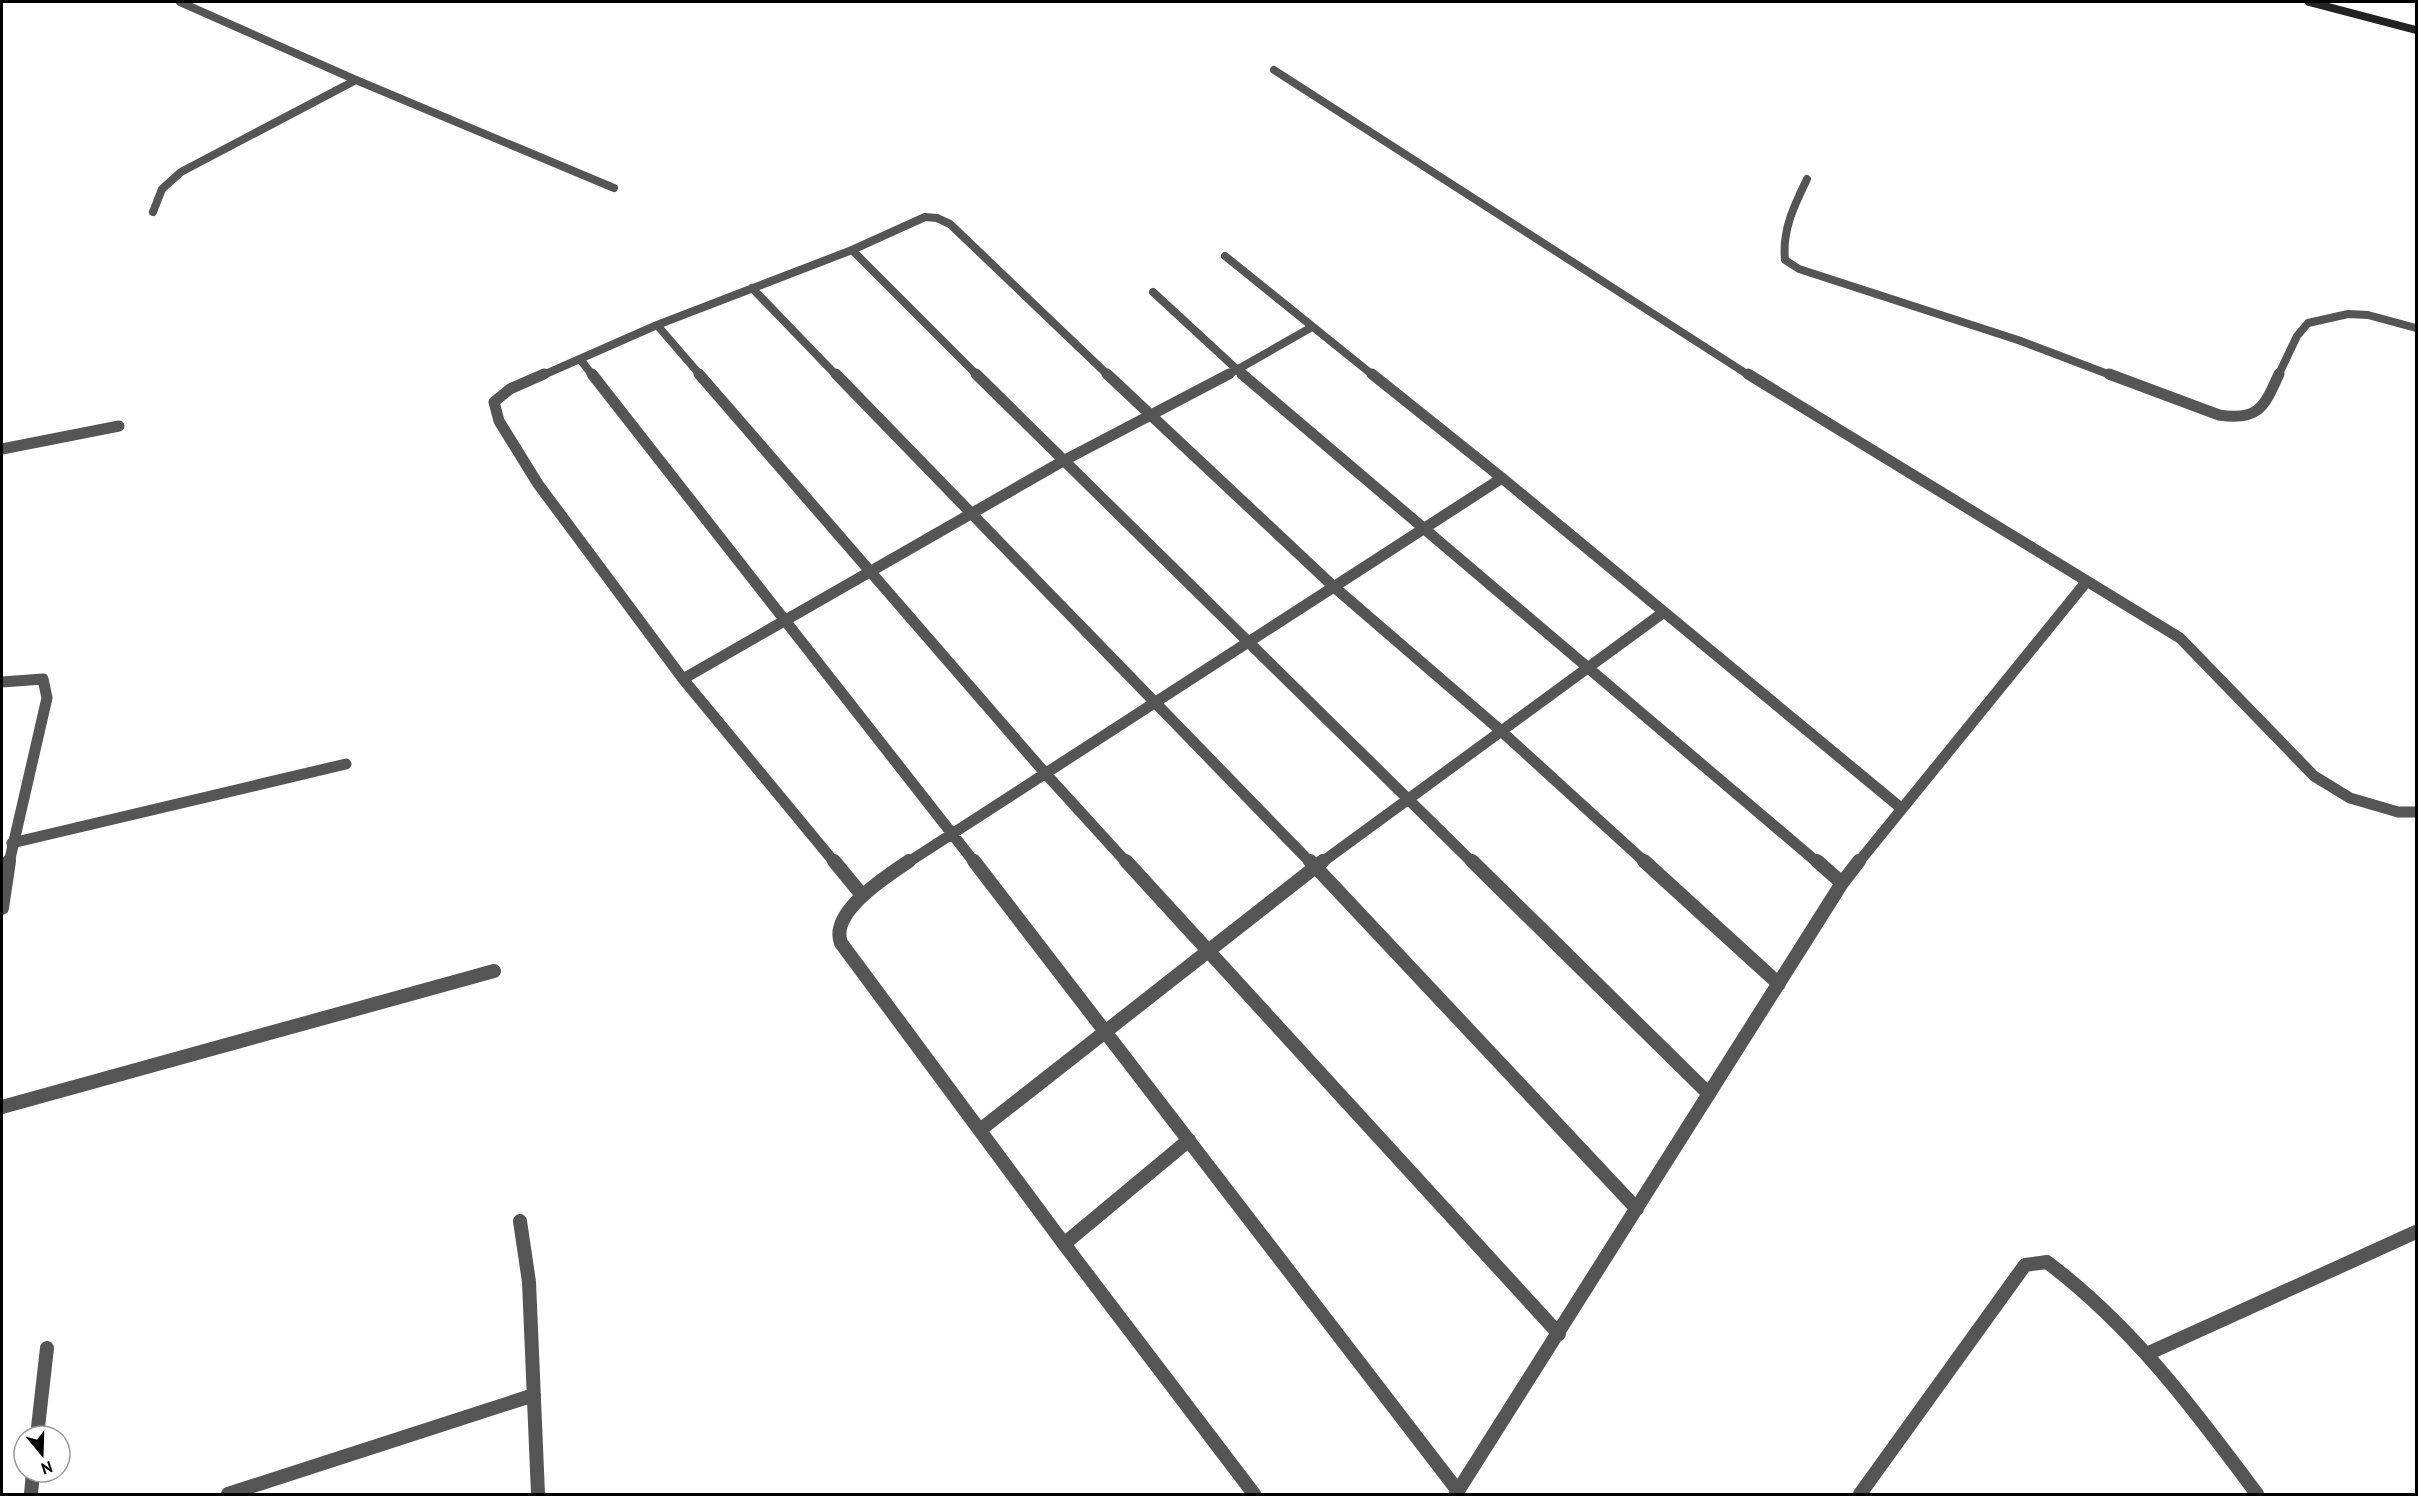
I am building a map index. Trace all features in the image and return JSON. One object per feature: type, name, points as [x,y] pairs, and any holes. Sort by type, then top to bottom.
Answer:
[{"type":"main road","points":[[2309,2],[2416,30]]},
{"type":"street","points":[[180,2],[357,80],[614,188]]},
{"type":"street","points":[[1274,70],[1733,365],[2180,638],[2314,776],[2350,798],[2398,812],[2416,812]]},
{"type":"street","points":[[153,212],[159,193],[166,183],[181,172],[357,80]]},
{"type":"street","points":[[1807,179],[1785,226],[1783,251],[1785,260],[1799,269],[2018,340],[2219,415],[2240,418],[2254,414],[2264,406],[2297,336],[2308,323],[2323,318],[2358,314],[2416,328]]},
{"type":"street","points":[[862,895],[683,679],[538,484],[496,412],[494,402],[500,395],[657,325],[852,250],[925,217],[937,218],[950,224],[1150,415],[1333,585],[1500,730],[1779,984]]},
{"type":"street","points":[[852,250],[1063,461],[1709,1094]]},
{"type":"street","points":[[1225,256],[1502,478],[1901,808]]},
{"type":"street","points":[[752,288],[1315,867],[1637,1209]]},
{"type":"street","points":[[1153,292],[1237,370],[1842,883]]},
{"type":"street","points":[[657,325],[1045,773],[1559,1334]]},
{"type":"street","points":[[683,679],[1063,461],[1237,370],[1312,327]]},
{"type":"street","points":[[580,359],[952,833],[1457,1493],[1842,883],[2087,581]]},
{"type":"street","points":[[2,449],[119,426]]},
{"type":"street","points":[[1254,1494],[1064,1245],[839,940],[839,927],[847,912],[862,895],[952,833],[1502,478]]},
{"type":"street","points":[[980,1130],[1315,867],[1664,612]]},
{"type":"street","points":[[2,682],[43,680],[47,698],[12,843],[2,908]]},
{"type":"street","points":[[12,843],[346,764]]},
{"type":"street","points":[[2,1107],[494,971]]},
{"type":"street","points":[[1064,1245],[1189,1140]]},
{"type":"street","points":[[519,1221],[529,1282],[538,1494]]},
{"type":"street","points":[[2149,1353],[2416,1232]]},
{"type":"street","points":[[1860,1494],[2025,1265],[2047,1262],[2077,1283],[2149,1353],[2257,1494]]},
{"type":"street","points":[[38,1424],[47,1348]]},
{"type":"street","points":[[228,1494],[534,1395]]}]
